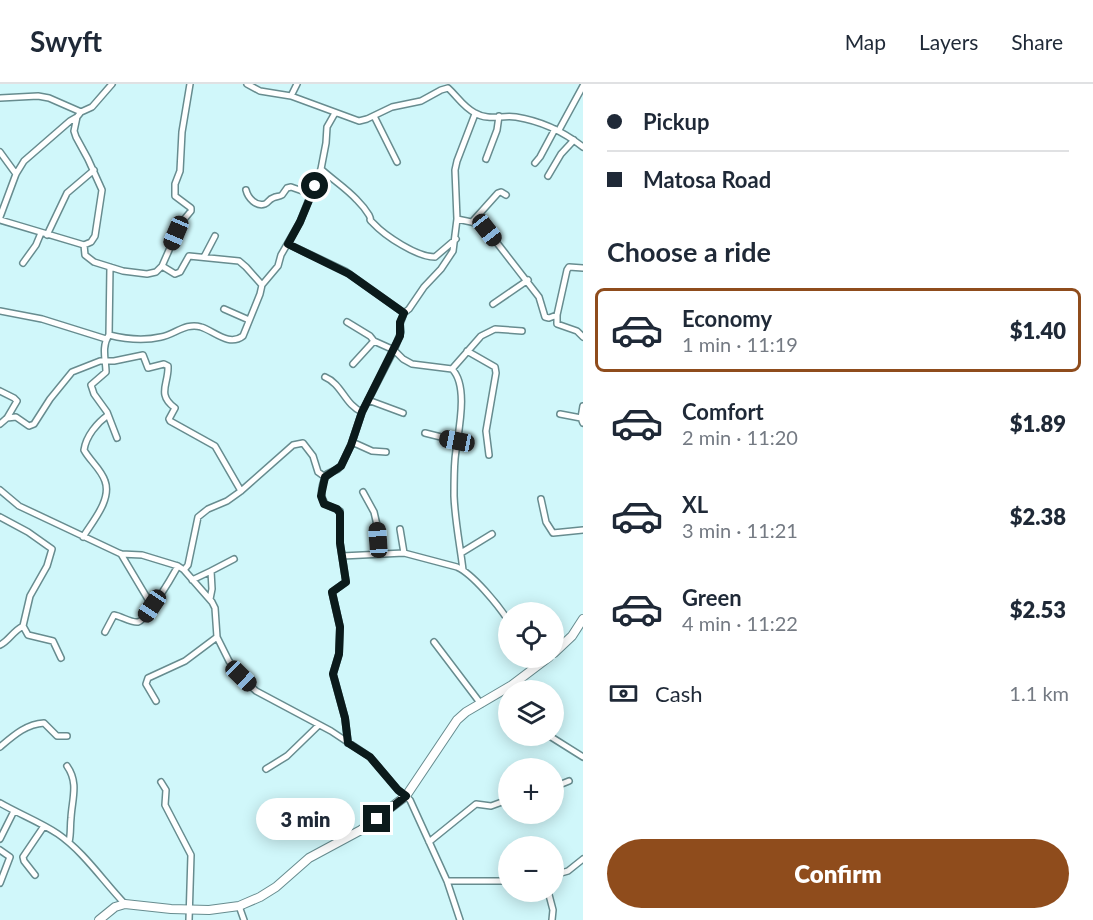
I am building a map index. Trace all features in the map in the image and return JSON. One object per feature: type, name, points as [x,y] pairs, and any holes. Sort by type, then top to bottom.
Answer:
[{"type":"street","points":[[79,115],[74,131],[102,190],[95,236],[91,242],[84,245],[0,219],[16,174],[24,161],[70,121],[79,115],[92,107],[112,84]]},
{"type":"street","points":[[84,245],[85,255],[89,259],[123,271],[147,274],[156,272],[162,266],[180,223],[191,208],[175,196],[174,191],[180,171],[182,132],[190,84]]},
{"type":"street","points":[[247,84],[266,92],[291,96],[359,121],[392,107],[421,101],[450,87],[457,99],[476,114],[485,117],[515,117],[557,130],[583,147]]},
{"type":"street","points":[[291,96],[297,84]]},
{"type":"street","points":[[535,162],[583,86]]},
{"type":"street","points":[[0,98],[38,96],[49,98],[79,115]]},
{"type":"street","points":[[0,311],[122,339],[160,338],[193,325],[215,336],[229,340],[240,339],[262,285],[278,266],[281,255],[300,222],[321,170],[327,127],[335,113]]},
{"type":"street","points":[[348,743],[345,718],[333,674],[339,654],[340,627],[332,592],[346,582],[340,543],[339,511],[326,506],[322,500],[325,477],[339,468],[352,442],[362,412],[394,350],[401,332],[400,324],[406,311],[448,260],[456,239],[455,176],[457,161],[476,114]]},
{"type":"street","points":[[374,116],[397,162]]},
{"type":"street","points":[[486,159],[493,144],[499,116]]},
{"type":"street","points":[[548,176],[561,154],[574,140]]},
{"type":"street","points":[[0,152],[16,174]]},
{"type":"street","points":[[23,263],[44,234],[67,193],[94,170]]},
{"type":"street","points":[[321,170],[357,200],[369,215],[370,221],[378,228],[416,252],[435,257],[456,239]]},
{"type":"street","points":[[246,190],[247,196],[256,204],[261,205],[282,195],[287,188],[291,187],[311,194]]},
{"type":"street","points":[[472,222],[498,193],[506,195]]},
{"type":"street","points":[[457,219],[472,222],[487,230],[528,280],[539,297],[544,317],[557,315]]},
{"type":"street","points":[[204,256],[215,236]]},
{"type":"street","points":[[288,244],[349,274],[406,311]]},
{"type":"street","points":[[162,266],[178,274],[189,256],[239,261],[262,285]]},
{"type":"street","points":[[110,267],[106,372],[91,385],[94,394],[108,415],[117,438]]},
{"type":"street","points":[[583,268],[568,268],[557,315],[558,326],[576,331],[583,337]]},
{"type":"street","points":[[494,304],[528,280]]},
{"type":"street","points":[[224,309],[249,320]]},
{"type":"street","points":[[347,322],[374,341],[394,350],[412,364],[452,369],[459,378],[461,413],[454,495],[457,538],[463,570]]},
{"type":"street","points":[[452,369],[481,336],[495,328],[522,331]]},
{"type":"street","points":[[353,364],[374,341]]},
{"type":"street","points":[[466,351],[495,367],[496,374],[486,431],[489,455]]},
{"type":"street","points":[[7,418],[16,417],[29,426],[34,424],[50,399],[72,372],[94,362],[141,355],[144,356],[148,369],[167,365],[169,368],[165,387],[166,399],[167,403],[175,407],[169,421],[215,446],[241,491]]},
{"type":"street","points":[[325,377],[331,379],[356,409],[362,412]]},
{"type":"street","points":[[0,391],[17,401],[7,418],[0,424]]},
{"type":"street","points":[[368,400],[403,413]]},
{"type":"street","points":[[560,414],[582,420],[583,406]]},
{"type":"street","points":[[83,537],[100,510],[106,487],[104,479],[84,450],[84,446],[93,430],[108,415]]},
{"type":"street","points":[[425,433],[457,441]]},
{"type":"street","points":[[352,442],[372,451],[386,452]]},
{"type":"street","points":[[105,632],[114,615],[138,622],[145,617],[181,568],[188,565],[198,517],[241,491],[293,445],[302,443],[313,456],[319,473],[325,477]]},
{"type":"street","points":[[0,490],[19,506],[121,554],[142,555],[181,568],[210,599],[215,608],[217,637],[229,661],[256,691],[319,725],[370,757],[398,790],[414,804],[447,881],[460,920]]},
{"type":"street","points":[[363,492],[374,513],[379,554]]},
{"type":"street","points":[[541,499],[546,522],[553,533],[583,530]]},
{"type":"street","points":[[0,517],[52,549],[47,566],[30,596],[23,626],[30,636],[52,640],[61,658]]},
{"type":"street","points":[[400,530],[404,553]]},
{"type":"street","points":[[461,553],[492,534]]},
{"type":"street","points":[[342,556],[404,553],[463,570],[498,609]]},
{"type":"street","points":[[121,554],[152,606]]},
{"type":"street","points":[[192,580],[234,559]]},
{"type":"street","points":[[210,599],[211,571]]},
{"type":"street","points":[[564,644],[583,619]]},
{"type":"street","points":[[0,645],[23,626]]},
{"type":"street","points":[[156,701],[146,684],[148,678],[184,661],[217,637]]},
{"type":"street","points":[[434,642],[481,704]]},
{"type":"street","points":[[522,680],[535,668]]},
{"type":"street","points":[[99,920],[125,904],[209,910],[238,906],[276,887],[309,858],[361,830],[406,796],[457,720],[466,712],[498,696]]},
{"type":"street","points":[[0,747],[25,727],[35,724],[44,723],[57,736],[67,736]]},
{"type":"street","points":[[266,769],[287,756],[319,725]]},
{"type":"street","points":[[564,745],[583,757]]},
{"type":"street","points":[[67,766],[73,773],[74,783],[69,842]]},
{"type":"street","points":[[564,783],[569,781]]},
{"type":"street","points":[[161,782],[166,790],[165,805],[191,855],[189,920]]},
{"type":"street","points":[[0,803],[69,842],[125,904]]},
{"type":"street","points":[[429,842],[476,804],[491,806],[498,803]]},
{"type":"street","points":[[0,839],[14,812]]},
{"type":"street","points":[[35,876],[23,856],[44,826]]},
{"type":"street","points":[[0,850],[10,857],[0,883]]},
{"type":"street","points":[[564,871],[583,859]]},
{"type":"street","points":[[447,881],[498,881]]},
{"type":"street","points":[[551,902],[552,920]]},
{"type":"street","points":[[238,906],[244,920]]},
{"type":"route","points":[[315,186],[288,244],[349,274],[404,313],[400,322],[400,336],[362,412],[351,445],[339,468],[327,474],[322,486],[324,504],[337,509],[340,513],[339,532],[346,582],[332,592],[340,627],[339,654],[333,667],[333,674],[345,718],[348,743],[370,757],[398,790],[406,796],[377,819]]}]
